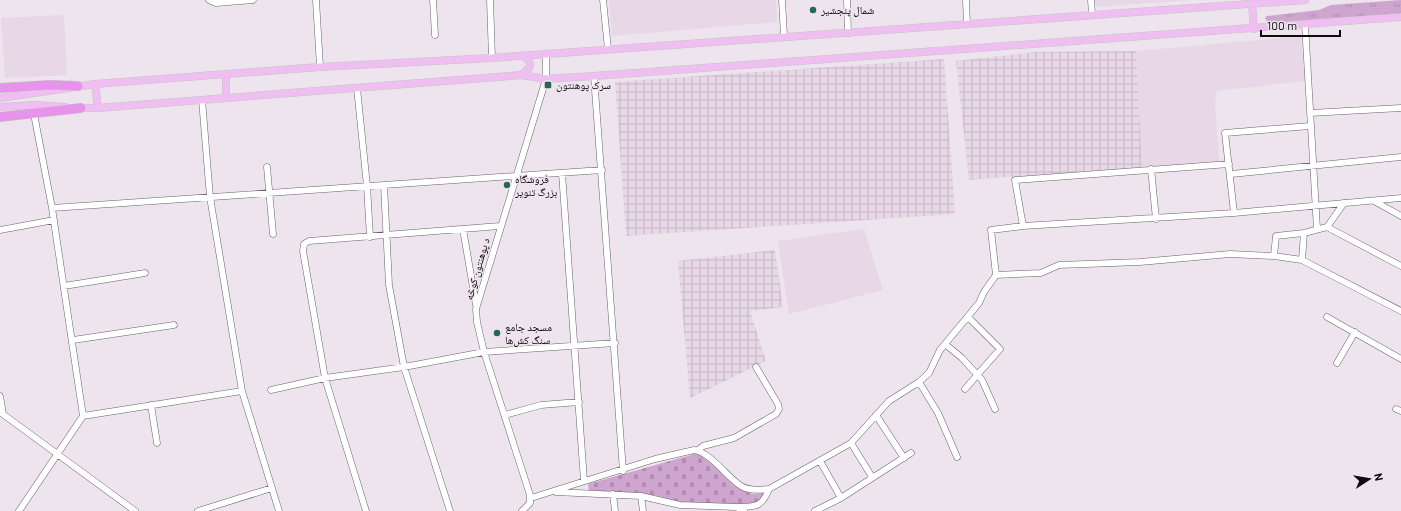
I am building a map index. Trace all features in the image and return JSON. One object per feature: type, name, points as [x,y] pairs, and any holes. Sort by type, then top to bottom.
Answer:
[{"type":"highway","points":[[0,88],[50,85],[78,86]]},
{"type":"highway","points":[[0,117],[81,108]]},
{"type":"main road","points":[[0,98],[95,84],[226,74],[320,67],[492,58],[784,36],[848,33],[1234,2],[1252,4],[1305,0]]},
{"type":"main road","points":[[1252,4],[1254,28]]},
{"type":"main road","points":[[0,107],[36,105],[98,108],[522,75],[546,79],[594,76],[1401,17]]},
{"type":"main road","points":[[521,56],[526,58],[530,64],[529,68],[522,75]]},
{"type":"main road","points":[[226,74],[226,98]]},
{"type":"main road","points":[[95,84],[98,108]]},
{"type":"street","points":[[209,0],[217,2],[252,0]]},
{"type":"street","points":[[316,0],[320,67]]},
{"type":"street","points":[[434,0],[436,35]]},
{"type":"street","points":[[490,0],[492,58]]},
{"type":"street","points":[[603,0],[608,49]]},
{"type":"street","points":[[782,0],[784,36]]},
{"type":"street","points":[[847,0],[848,33]]},
{"type":"street","points":[[966,0],[967,24]]},
{"type":"street","points":[[1091,0],[1092,14]]},
{"type":"street","points":[[1305,24],[1317,229]]},
{"type":"street","name":"د پوهنتون کوڅه","points":[[530,498],[528,485],[484,352],[477,322],[476,309],[500,226],[546,79],[546,54]]},
{"type":"street","points":[[594,76],[615,342],[623,471]]},
{"type":"street","points":[[357,88],[367,186],[370,237]]},
{"type":"street","points":[[202,100],[210,197],[242,391],[278,511]]},
{"type":"street","points":[[1310,113],[1401,108]]},
{"type":"street","points":[[19,511],[59,454],[83,416],[73,340],[54,220],[34,114]]},
{"type":"street","points":[[1234,213],[1225,133],[1310,126]]},
{"type":"street","points":[[1230,174],[1401,157]]},
{"type":"street","points":[[1023,226],[1015,180],[1229,164]]},
{"type":"street","points":[[267,167],[273,234]]},
{"type":"street","points":[[52,208],[602,170]]},
{"type":"street","points":[[1151,170],[1156,219]]},
{"type":"street","points":[[562,173],[584,481]]},
{"type":"street","points":[[384,185],[389,285],[404,367],[450,511]]},
{"type":"street","points":[[701,448],[742,487],[754,490],[769,489],[851,443],[889,401],[919,382],[929,373],[944,344],[980,304],[984,292],[996,275],[991,230],[1023,226],[1234,213],[1398,198]]},
{"type":"street","points":[[1390,210],[1391,202],[1398,198]]},
{"type":"street","points":[[1374,201],[1401,216]]},
{"type":"street","points":[[1327,227],[1344,203]]},
{"type":"street","points":[[0,230],[54,220]]},
{"type":"street","points":[[366,511],[325,378],[303,251],[304,244],[309,241],[500,226]]},
{"type":"street","points":[[1274,256],[1276,236],[1304,233],[1327,227],[1401,266]]},
{"type":"street","points":[[463,229],[476,309]]},
{"type":"street","points":[[1302,260],[1304,233]]},
{"type":"street","points":[[996,275],[1040,273],[1059,264],[1140,262],[1230,254],[1274,256],[1302,260],[1401,311]]},
{"type":"street","points":[[64,286],[145,273]]},
{"type":"street","points":[[1327,316],[1401,358]]},
{"type":"street","points":[[965,389],[1000,349],[968,317]]},
{"type":"street","points":[[73,340],[174,324]]},
{"type":"street","points":[[1337,363],[1355,332]]},
{"type":"street","points":[[271,390],[325,378],[404,367],[484,352],[615,342]]},
{"type":"street","points":[[944,344],[962,358],[982,380],[995,409]]},
{"type":"street","points":[[522,511],[530,503],[530,498],[584,481],[623,471],[655,459],[734,438],[776,414],[779,410],[778,404],[756,367]]},
{"type":"street","points":[[919,382],[938,413],[956,457]]},
{"type":"street","points":[[83,416],[242,391]]},
{"type":"street","points":[[0,396],[1,413],[135,511]]},
{"type":"street","points":[[505,415],[541,405],[579,402]]},
{"type":"street","points":[[151,405],[157,443]]},
{"type":"street","points":[[876,415],[904,458]]},
{"type":"street","points":[[851,443],[872,477]]},
{"type":"street","points":[[815,511],[841,498],[912,453]]},
{"type":"street","points":[[820,461],[841,498]]},
{"type":"street","points":[[198,511],[272,488]]},
{"type":"street","points":[[551,492],[641,496],[680,508],[720,509],[736,506],[752,507],[760,504],[769,489]]},
{"type":"street","points":[[614,494],[615,511]]},
{"type":"street","points":[[641,496],[643,511]]},
{"type":"street","points":[[736,506],[744,511]]},
{"type":"shaded area","points":[[609,0],[776,0],[777,22],[612,36]]},
{"type":"shaded area","points":[[1095,0],[1193,0],[1096,7]]},
{"type":"shaded area","points":[[64,15],[67,75],[5,78],[1,18]]},
{"type":"shaded area","points":[[1301,36],[1305,81],[1217,91],[1215,103],[1219,162],[1142,167],[1136,51]]},
{"type":"shaded area","points":[[1136,51],[1142,167],[969,180],[956,61],[1035,52]]},
{"type":"shaded area","points":[[944,59],[955,214],[626,236],[615,82]]},
{"type":"shaded area","points":[[864,229],[883,290],[789,314],[778,241]]},
{"type":"shaded area","points":[[775,250],[783,307],[750,311],[766,361],[690,398],[678,261]]},
{"type":"green space","points":[[1401,0],[1401,14],[1268,23],[1265,18],[1267,16],[1319,10],[1331,5]]},
{"type":"green space","points":[[698,453],[742,490],[752,494],[765,493],[757,504],[684,505],[655,495],[589,492],[588,484]]},
{"type":"place","name":"شمال پنجشیر","points":[[813,10]]},
{"type":"place","name":"سرک پوهنتون","points":[[548,85]]},
{"type":"place","name":"فروشگاه بزرگ تنویر","points":[[507,185]]},
{"type":"place","name":"مسجد جامع سنگ کش‌ها","points":[[497,333]]}]
